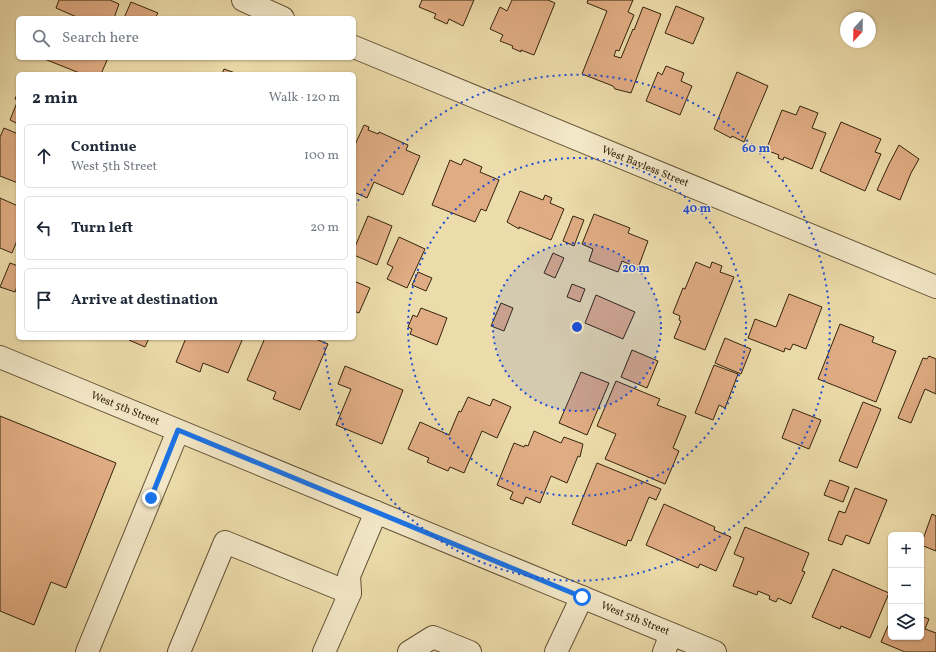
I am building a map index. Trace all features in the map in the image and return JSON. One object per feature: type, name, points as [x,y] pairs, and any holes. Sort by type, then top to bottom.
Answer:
[{"type":"street","points":[[243,0],[279,16]]},
{"type":"street","name":"West Bayless Street","points":[[356,48],[936,287]]},
{"type":"street","name":"West 5th Street","points":[[0,357],[582,597],[667,643],[715,652]]},
{"type":"street","points":[[87,652],[178,430]]},
{"type":"street","points":[[324,652],[350,593],[349,576],[376,512]]},
{"type":"street","points":[[179,652],[225,542],[350,593]]},
{"type":"street","points":[[556,652],[582,597]]},
{"type":"street","points":[[409,652],[433,637],[470,652]]},
{"type":"building","points":[[59,0],[110,0],[119,4],[115,16],[74,16],[56,8]]},
{"type":"building","points":[[422,0],[474,0],[463,26],[449,19],[447,24],[434,18],[436,14],[419,7]]},
{"type":"building","points":[[512,0],[548,0],[555,3],[534,55],[521,50],[521,52],[512,48],[513,46],[500,41],[503,35],[490,29],[500,7],[507,11]]},
{"type":"building","points":[[588,0],[633,0],[628,12],[634,15],[619,51],[616,50],[614,56],[621,58],[643,7],[661,14],[631,93],[615,89],[613,86],[582,74],[607,11],[587,3]]},
{"type":"building","points":[[131,2],[158,13],[156,16],[125,16]]},
{"type":"building","points":[[676,6],[704,18],[693,44],[665,33]]},
{"type":"building","points":[[47,60],[107,60],[102,72],[77,72]]},
{"type":"building","points":[[666,66],[684,73],[681,81],[692,86],[680,115],[646,101],[658,72],[662,75]]},
{"type":"building","points":[[224,69],[232,72],[223,72]]},
{"type":"building","points":[[737,72],[768,86],[744,142],[732,136],[731,138],[714,129]]},
{"type":"building","points":[[16,105],[16,123],[10,120]]},
{"type":"building","points":[[800,106],[818,113],[812,128],[826,133],[812,169],[784,157],[783,160],[778,158],[779,155],[766,150],[782,110],[796,115]]},
{"type":"building","points":[[841,122],[881,139],[875,152],[881,154],[865,191],[820,171]]},
{"type":"building","points":[[364,125],[369,127],[368,130],[378,134],[379,132],[408,145],[406,150],[420,156],[403,195],[374,182],[367,198],[356,193],[356,143]]},
{"type":"building","points":[[4,128],[16,133],[16,182],[0,176],[0,137]]},
{"type":"building","points":[[899,145],[919,159],[911,173],[900,200],[877,190]]},
{"type":"building","points":[[464,159],[482,167],[480,172],[499,180],[486,211],[481,209],[475,222],[432,205],[450,160],[461,165]]},
{"type":"building","points":[[520,191],[543,200],[545,195],[552,198],[550,203],[564,209],[551,240],[519,227],[519,229],[507,222]]},
{"type":"building","points":[[0,198],[16,205],[16,243],[12,253],[0,248]]},
{"type":"building","points":[[594,214],[630,228],[628,233],[648,241],[638,268],[622,261],[618,272],[589,261],[593,249],[582,244]]},
{"type":"building","points":[[368,216],[392,226],[377,265],[356,256],[356,244]]},
{"type":"building","points":[[573,216],[584,220],[574,246],[563,241]]},
{"type":"building","points":[[399,237],[425,249],[407,288],[387,279],[393,267],[387,264]]},
{"type":"building","points":[[553,253],[564,258],[555,278],[544,273]]},
{"type":"building","points":[[696,262],[710,268],[712,262],[722,266],[720,272],[734,277],[705,350],[674,338],[681,321],[679,320],[680,316],[673,313]]},
{"type":"building","points":[[10,263],[16,265],[15,292],[0,287]]},
{"type":"building","points":[[418,272],[432,278],[426,291],[412,285]]},
{"type":"building","points":[[356,282],[370,288],[359,313],[356,312]]},
{"type":"building","points":[[572,284],[585,289],[580,302],[567,297]]},
{"type":"building","points":[[789,294],[822,307],[806,349],[793,344],[790,350],[785,348],[784,352],[748,338],[755,319],[776,327]]},
{"type":"building","points":[[596,295],[635,312],[623,339],[585,323]]},
{"type":"building","points":[[501,303],[513,308],[504,331],[491,326]]},
{"type":"building","points":[[421,308],[447,318],[437,345],[410,334],[412,329],[408,327],[413,315],[417,317]]},
{"type":"building","points":[[840,324],[874,337],[872,342],[896,351],[876,402],[818,379]]},
{"type":"building","points":[[725,338],[751,349],[741,374],[715,363]]},
{"type":"building","points":[[129,340],[148,340],[145,347]]},
{"type":"building","points":[[185,340],[242,340],[228,373],[203,363],[200,372],[176,362]]},
{"type":"building","points":[[264,340],[318,340],[328,344],[300,410],[273,399],[276,392],[247,380]]},
{"type":"building","points":[[632,350],[658,361],[647,388],[621,377]]},
{"type":"building","points":[[929,356],[936,359],[936,394],[925,389],[911,423],[898,418],[923,358],[927,359]]},
{"type":"building","points":[[714,365],[738,374],[725,408],[719,405],[713,420],[695,413]]},
{"type":"building","points":[[345,366],[403,390],[382,444],[336,425],[351,389],[338,384]]},
{"type":"building","points":[[581,372],[609,383],[587,435],[559,423]]},
{"type":"building","points":[[616,381],[660,399],[657,405],[686,416],[673,448],[679,451],[665,484],[605,459],[616,434],[597,426]]},
{"type":"building","points":[[468,397],[490,406],[493,399],[511,407],[497,438],[482,431],[464,473],[450,467],[448,471],[427,462],[429,458],[408,449],[420,422],[449,435],[459,411],[461,412]]},
{"type":"building","points":[[863,402],[881,409],[857,468],[839,461]]},
{"type":"building","points":[[793,409],[821,420],[809,449],[782,438]]},
{"type":"building","points":[[0,416],[116,463],[66,588],[51,582],[34,625],[0,611]]},
{"type":"building","points":[[534,431],[561,443],[564,437],[583,444],[580,457],[578,456],[567,483],[551,476],[540,503],[526,497],[523,504],[510,499],[513,492],[497,485],[514,443],[524,447],[525,445],[528,446]]},
{"type":"building","points":[[597,463],[661,489],[656,500],[649,497],[631,541],[628,540],[626,546],[572,524]]},
{"type":"building","points":[[830,480],[849,487],[843,502],[824,495]]},
{"type":"building","points":[[855,488],[887,500],[869,544],[846,535],[842,545],[828,540],[839,511],[845,513]]},
{"type":"building","points":[[664,504],[715,527],[714,530],[731,537],[716,571],[700,564],[698,568],[646,545]]},
{"type":"building","points":[[932,514],[936,516],[936,551],[924,546],[924,537]]},
{"type":"building","points":[[745,527],[809,553],[802,571],[805,572],[791,604],[778,598],[776,602],[769,599],[770,596],[758,591],[757,595],[733,586],[744,558],[734,554]]},
{"type":"building","points":[[833,569],[888,593],[870,638],[841,626],[840,629],[812,617]]},
{"type":"building","points":[[924,617],[929,619],[925,629],[936,633],[936,652],[905,652],[881,642],[888,626],[888,640],[924,640]]},
{"type":"route","points":[[151,498],[178,430],[582,597]]}]
